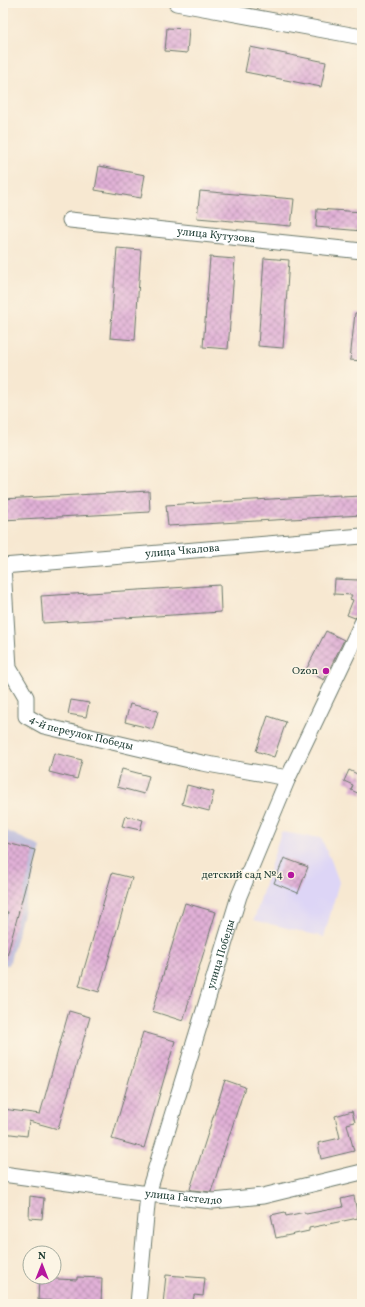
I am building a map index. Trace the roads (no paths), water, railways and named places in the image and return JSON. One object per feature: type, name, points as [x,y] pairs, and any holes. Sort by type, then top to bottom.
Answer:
[{"type":"street","points":[[176,3],[362,37]]},
{"type":"street","name":"улица Кутузова","points":[[70,220],[362,251]]},
{"type":"street","name":"улица Чкалова","points":[[3,566],[362,536]]},
{"type":"street","name":"4-й переулок Победы","points":[[3,566],[9,668],[26,697],[26,716],[44,726],[202,763],[288,778]]},
{"type":"street","name":"улица Победы","points":[[138,1304],[148,1194],[239,896],[288,778],[362,623]]},
{"type":"street","name":"улица Гастелло","points":[[3,1174],[148,1194],[213,1201],[263,1196],[362,1172]]},
{"type":"place","name":"Ozon","points":[[326,671]]},
{"type":"place","name":"детский сад №4","points":[[291,875]]}]
